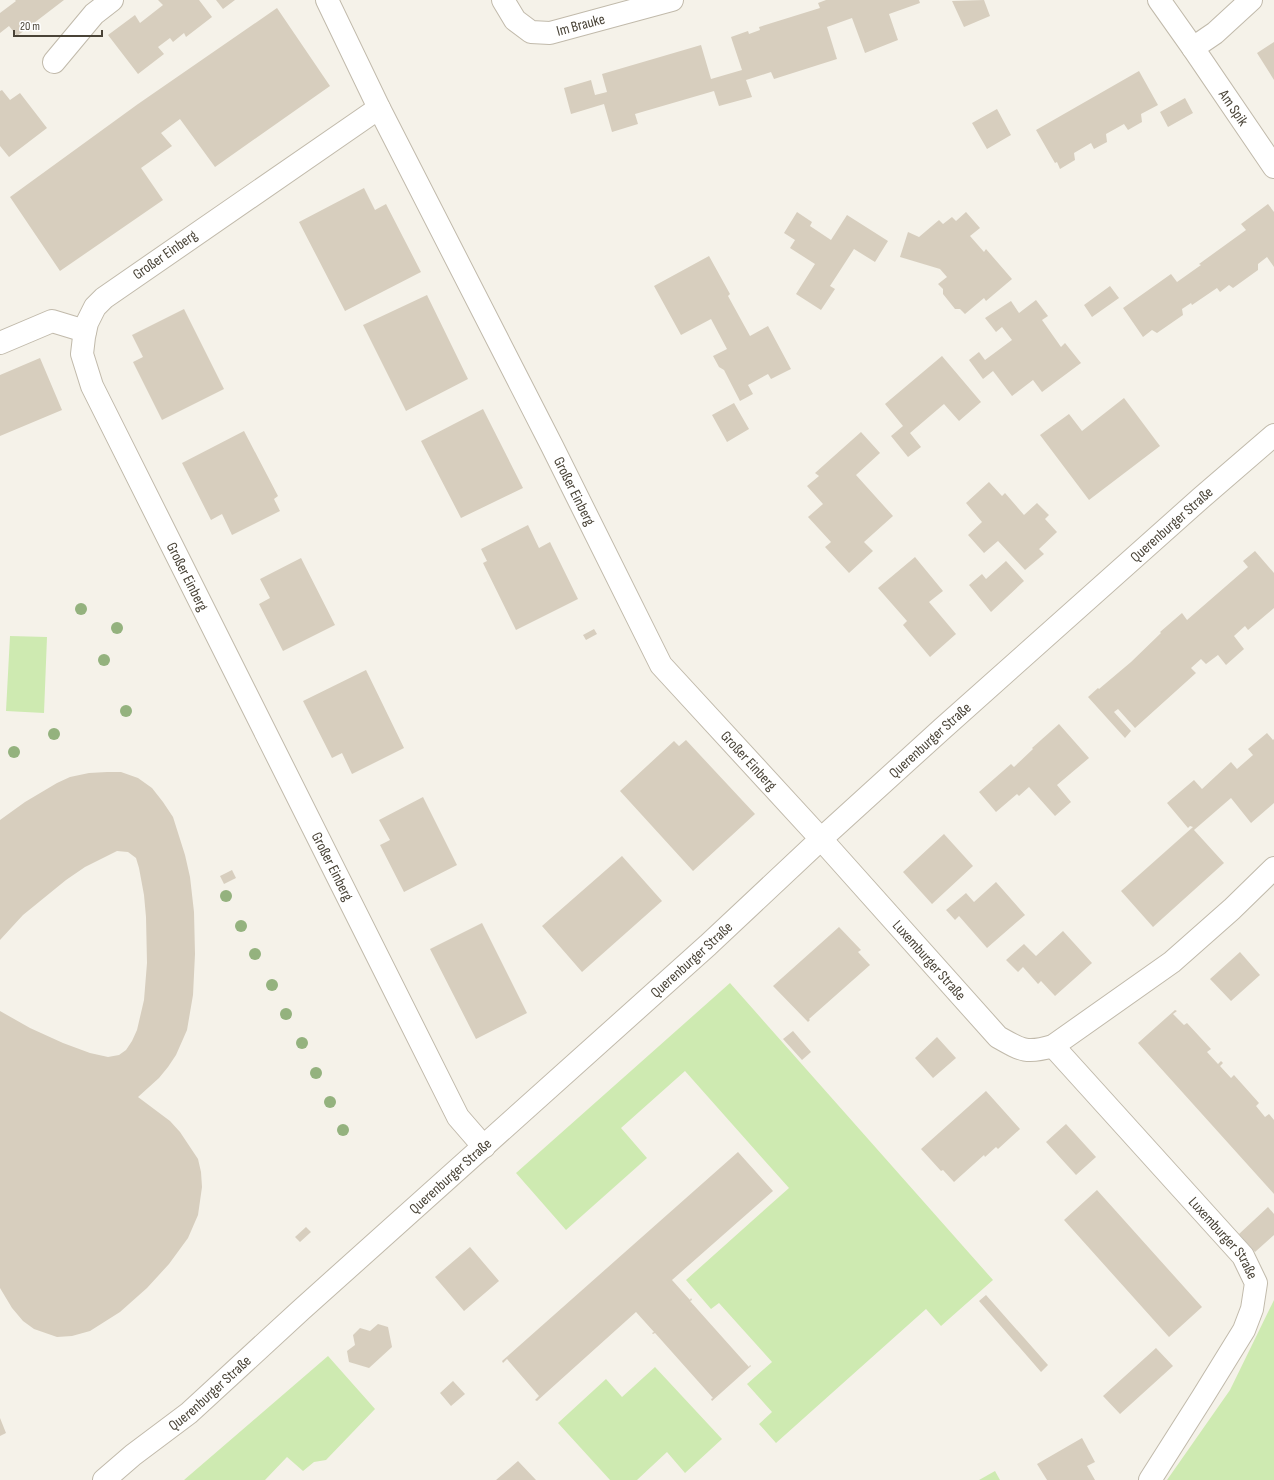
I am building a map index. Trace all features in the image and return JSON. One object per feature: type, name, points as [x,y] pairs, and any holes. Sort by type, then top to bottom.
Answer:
[{"type":"street","points":[[54,62],[94,14],[112,0]]},
{"type":"street","name":"Großer Einberg","points":[[327,0],[379,108],[552,446],[661,665],[821,839]]},
{"type":"street","name":"Im Brauke","points":[[503,0],[515,20],[531,32],[550,33],[672,0]]},
{"type":"street","name":"Am Spik","points":[[1159,0],[1194,48],[1274,167]]},
{"type":"street","points":[[1194,48],[1215,33],[1251,0]]},
{"type":"street","name":"Großer Einberg","points":[[379,108],[104,298],[95,307],[87,323],[82,354],[92,386],[458,1117],[484,1146]]},
{"type":"street","points":[[0,343],[52,321],[85,332]]},
{"type":"street","name":"Querenburger Straße","points":[[104,1480],[133,1455],[190,1413],[301,1310],[708,945],[821,839],[1081,605],[1274,435]]},
{"type":"street","name":"Luxemburger Straße","points":[[821,839],[998,1037],[1019,1049],[1038,1050],[1053,1046],[1172,962],[1232,909],[1274,868]]},
{"type":"street","name":"Luxemburger Straße","points":[[1053,1046],[1243,1256],[1256,1283],[1252,1309],[1244,1330],[1150,1480]]},
{"type":"green space","points":[[10,636],[47,637],[44,713],[6,711]]},
{"type":"green space","points":[[730,983],[993,1280],[941,1326],[926,1309],[776,1443],[759,1424],[772,1412],[747,1384],[772,1362],[719,1303],[711,1309],[686,1280],[789,1188],[685,1071],[621,1128],[647,1158],[566,1230],[516,1173]]},
{"type":"green space","points":[[1274,1300],[1274,1480],[1167,1480],[1230,1390]]},
{"type":"green space","points":[[328,1356],[375,1409],[326,1460],[314,1462],[303,1471],[287,1457],[265,1480],[184,1480]]},
{"type":"green space","points":[[655,1367],[722,1439],[685,1473],[667,1452],[637,1480],[610,1480],[558,1423],[606,1379],[622,1397]]},
{"type":"green space","points":[[995,1471],[1000,1480],[979,1480]]},
{"type":"building","points":[[15,0],[64,0],[17,36],[9,26],[0,33],[0,13],[16,1]]},
{"type":"building","points":[[158,0],[199,0],[212,17],[186,37],[184,33],[173,42],[170,38],[158,47],[164,54],[138,74],[108,35],[135,15],[140,23],[163,5]]},
{"type":"building","points":[[216,0],[235,0],[223,9]]},
{"type":"building","points":[[826,0],[919,0],[920,3],[889,14],[898,40],[865,53],[852,18],[827,27],[837,59],[774,79],[771,72],[746,80],[752,97],[719,106],[714,91],[635,114],[638,124],[612,132],[604,104],[571,114],[564,88],[591,80],[595,95],[607,92],[602,74],[701,45],[711,79],[742,70],[731,37],[748,31],[749,34],[760,30],[759,27],[820,8],[818,3]]},
{"type":"building","points":[[984,0],[990,16],[964,27],[952,1]]},
{"type":"building","points":[[277,8],[330,86],[215,167],[180,119],[161,133],[172,146],[141,168],[163,200],[60,271],[10,197],[138,104]]},
{"type":"building","points":[[1274,42],[1274,80],[1257,53]]},
{"type":"building","points":[[1139,71],[1158,105],[1141,114],[1142,122],[1128,130],[1124,124],[1106,134],[1107,142],[1094,149],[1091,143],[1074,153],[1075,160],[1060,169],[1036,130]]},
{"type":"building","points":[[2,90],[10,100],[20,93],[47,128],[9,157],[0,146],[0,91]]},
{"type":"building","points":[[1185,98],[1193,113],[1168,127],[1160,112]]},
{"type":"building","points":[[997,109],[1011,135],[987,149],[972,123]]},
{"type":"building","points":[[364,188],[375,210],[386,204],[421,272],[345,311],[299,222]]},
{"type":"building","points":[[1268,204],[1274,212],[1274,267],[1267,257],[1258,264],[1258,270],[1233,288],[1229,285],[1220,292],[1217,288],[1192,305],[1191,303],[1182,309],[1183,315],[1157,333],[1152,330],[1143,337],[1123,308],[1171,274],[1177,282],[1201,265],[1199,264],[1246,230],[1241,224]]},
{"type":"building","points":[[797,212],[812,222],[810,226],[831,240],[847,215],[888,241],[875,262],[854,249],[830,286],[835,289],[821,310],[796,294],[815,264],[790,248],[795,240],[784,233]]},
{"type":"building","points":[[966,212],[980,228],[970,236],[984,252],[986,249],[1012,279],[986,301],[984,298],[965,314],[960,309],[955,309],[943,294],[943,289],[938,284],[947,277],[940,269],[900,257],[908,232],[919,237],[939,220],[943,224],[952,217],[956,221]]},
{"type":"building","points":[[709,256],[730,294],[728,296],[750,336],[768,326],[791,369],[771,379],[768,374],[748,385],[753,394],[740,401],[724,370],[719,367],[713,356],[727,349],[711,319],[681,335],[654,286]]},
{"type":"building","points":[[1110,286],[1119,298],[1092,317],[1084,305]]},
{"type":"building","points":[[427,295],[468,379],[406,411],[363,325]]},
{"type":"building","points":[[1036,300],[1048,316],[1042,320],[1061,347],[1065,343],[1081,363],[1042,392],[1033,380],[1012,396],[993,371],[983,379],[969,360],[979,352],[985,360],[1012,340],[1002,327],[996,332],[985,318],[1011,301],[1019,313]]},
{"type":"building","points":[[184,309],[224,389],[162,420],[133,362],[143,357],[132,335]]},
{"type":"building","points":[[942,356],[981,402],[959,421],[944,404],[910,433],[921,447],[908,457],[891,436],[903,426],[885,404]]},
{"type":"building","points":[[40,358],[62,410],[0,436],[0,375]]},
{"type":"building","points":[[1124,398],[1160,446],[1089,500],[1040,435],[1069,414],[1082,431]]},
{"type":"building","points":[[734,403],[749,429],[727,442],[712,415]]},
{"type":"building","points":[[483,409],[523,488],[461,518],[421,441]]},
{"type":"building","points":[[244,431],[278,496],[274,499],[280,511],[232,535],[222,514],[211,520],[182,463]]},
{"type":"building","points":[[861,432],[880,453],[856,475],[893,516],[864,542],[873,551],[849,573],[825,547],[831,542],[808,517],[823,504],[807,486],[819,476],[815,473]]},
{"type":"building","points":[[989,482],[1002,496],[1005,493],[1024,515],[1037,503],[1049,515],[1045,519],[1057,532],[1039,549],[1044,554],[1025,570],[998,541],[984,553],[968,535],[982,522],[966,503]]},
{"type":"building","points":[[528,525],[539,548],[550,542],[578,599],[516,630],[483,563],[487,561],[481,549]]},
{"type":"building","points":[[1255,551],[1274,573],[1274,608],[1248,630],[1245,626],[1234,636],[1244,649],[1226,665],[1218,655],[1206,664],[1201,659],[1191,668],[1196,673],[1135,728],[1118,709],[1114,712],[1131,731],[1125,738],[1088,697],[1131,662],[1161,633],[1160,632],[1182,613],[1187,620],[1248,567],[1243,561]]},
{"type":"building","points":[[915,557],[943,591],[929,602],[956,634],[930,657],[903,625],[907,621],[878,588]]},
{"type":"building","points":[[301,558],[335,625],[283,651],[259,604],[270,598],[260,579]]},
{"type":"building","points":[[1006,561],[1024,581],[991,612],[969,585],[982,574],[986,579]]},
{"type":"building","points":[[594,629],[597,634],[586,640],[583,635]]},
{"type":"building","points":[[366,670],[404,748],[352,774],[342,753],[332,758],[303,701]]},
{"type":"building","points":[[1059,724],[1089,758],[1057,785],[1071,802],[1055,816],[1029,787],[1019,796],[1017,794],[996,812],[979,792],[1011,764],[1014,767],[1033,749],[1032,748]]},
{"type":"building","points":[[1267,733],[1273,740],[1274,739],[1274,803],[1251,823],[1231,798],[1194,830],[1224,863],[1153,927],[1121,891],[1193,827],[1190,826],[1188,828],[1167,803],[1194,780],[1202,789],[1231,762],[1237,769],[1253,755],[1248,749]]},
{"type":"building","points":[[686,740],[755,814],[693,871],[620,791],[674,741],[679,746]]},
{"type":"building","points":[[121,772],[138,778],[152,788],[173,817],[185,855],[190,877],[194,912],[195,954],[193,995],[187,1030],[176,1055],[168,1067],[159,1078],[138,1097],[170,1121],[180,1132],[198,1159],[202,1187],[198,1215],[188,1238],[169,1264],[147,1288],[120,1312],[90,1331],[72,1336],[57,1337],[34,1329],[23,1321],[12,1308],[0,1288],[0,1011],[30,1028],[90,1053],[108,1057],[119,1055],[126,1050],[137,1030],[144,1000],[147,963],[144,895],[136,858],[128,852],[117,851],[85,867],[66,880],[23,915],[0,940],[0,820],[25,802],[70,777],[89,773]]},
{"type":"building","points":[[423,797],[457,865],[404,892],[380,845],[390,840],[379,820]]},
{"type":"building","points":[[944,834],[973,866],[932,904],[903,872]]},
{"type":"building","points":[[622,856],[662,901],[582,972],[542,926]]},
{"type":"building","points":[[232,870],[236,878],[224,884],[220,876]]},
{"type":"building","points":[[996,882],[1025,915],[987,948],[959,916],[955,920],[946,910],[966,893],[974,902]]},
{"type":"building","points":[[482,923],[527,1013],[476,1039],[430,949]]},
{"type":"building","points":[[839,927],[861,950],[858,952],[870,965],[809,1019],[810,1020],[808,1022],[773,986]]},
{"type":"building","points":[[1063,931],[1092,963],[1055,996],[1041,981],[1038,984],[1023,967],[1018,972],[1006,960],[1024,944],[1036,956]]},
{"type":"building","points":[[1240,952],[1260,975],[1231,1001],[1210,979]]},
{"type":"building","points":[[1175,1010],[1177,1011],[1173,1014],[1184,1025],[1187,1023],[1211,1049],[1207,1052],[1218,1064],[1221,1061],[1223,1063],[1220,1066],[1231,1078],[1234,1075],[1259,1103],[1256,1106],[1265,1117],[1269,1114],[1274,1120],[1274,1194],[1138,1043]]},
{"type":"building","points":[[793,1031],[811,1052],[802,1060],[783,1039]]},
{"type":"building","points":[[937,1037],[956,1058],[933,1078],[915,1058]]},
{"type":"building","points":[[986,1091],[1020,1129],[998,1149],[996,1147],[985,1157],[984,1155],[954,1182],[943,1170],[941,1171],[921,1149]]},
{"type":"building","points":[[1066,1124],[1096,1157],[1076,1175],[1046,1142]]},
{"type":"building","points":[[738,1152],[773,1191],[672,1280],[690,1300],[691,1298],[692,1300],[690,1301],[749,1367],[750,1365],[751,1366],[712,1401],[711,1399],[713,1398],[655,1333],[652,1333],[654,1332],[636,1312],[537,1401],[535,1400],[539,1396],[507,1359],[503,1363],[502,1361]]},
{"type":"building","points":[[1097,1190],[1202,1307],[1169,1337],[1064,1220]]},
{"type":"building","points":[[1268,1207],[1274,1214],[1274,1235],[1255,1252],[1239,1234]]},
{"type":"building","points":[[306,1227],[311,1232],[300,1242],[295,1237]]},
{"type":"building","points":[[470,1247],[499,1281],[464,1311],[435,1277]]},
{"type":"building","points":[[986,1295],[1048,1365],[1041,1372],[979,1301]]},
{"type":"building","points":[[378,1324],[388,1327],[392,1347],[369,1368],[349,1362],[347,1351],[355,1345],[353,1335],[360,1328],[370,1331]]},
{"type":"building","points":[[1156,1348],[1173,1366],[1120,1414],[1103,1396]]},
{"type":"building","points":[[453,1381],[465,1394],[451,1406],[440,1393]]},
{"type":"building","points":[[0,1418],[6,1433],[0,1436]]},
{"type":"building","points":[[1082,1438],[1095,1462],[1087,1466],[1095,1480],[1047,1480],[1037,1464]]},
{"type":"building","points":[[518,1461],[536,1480],[496,1480]]}]
